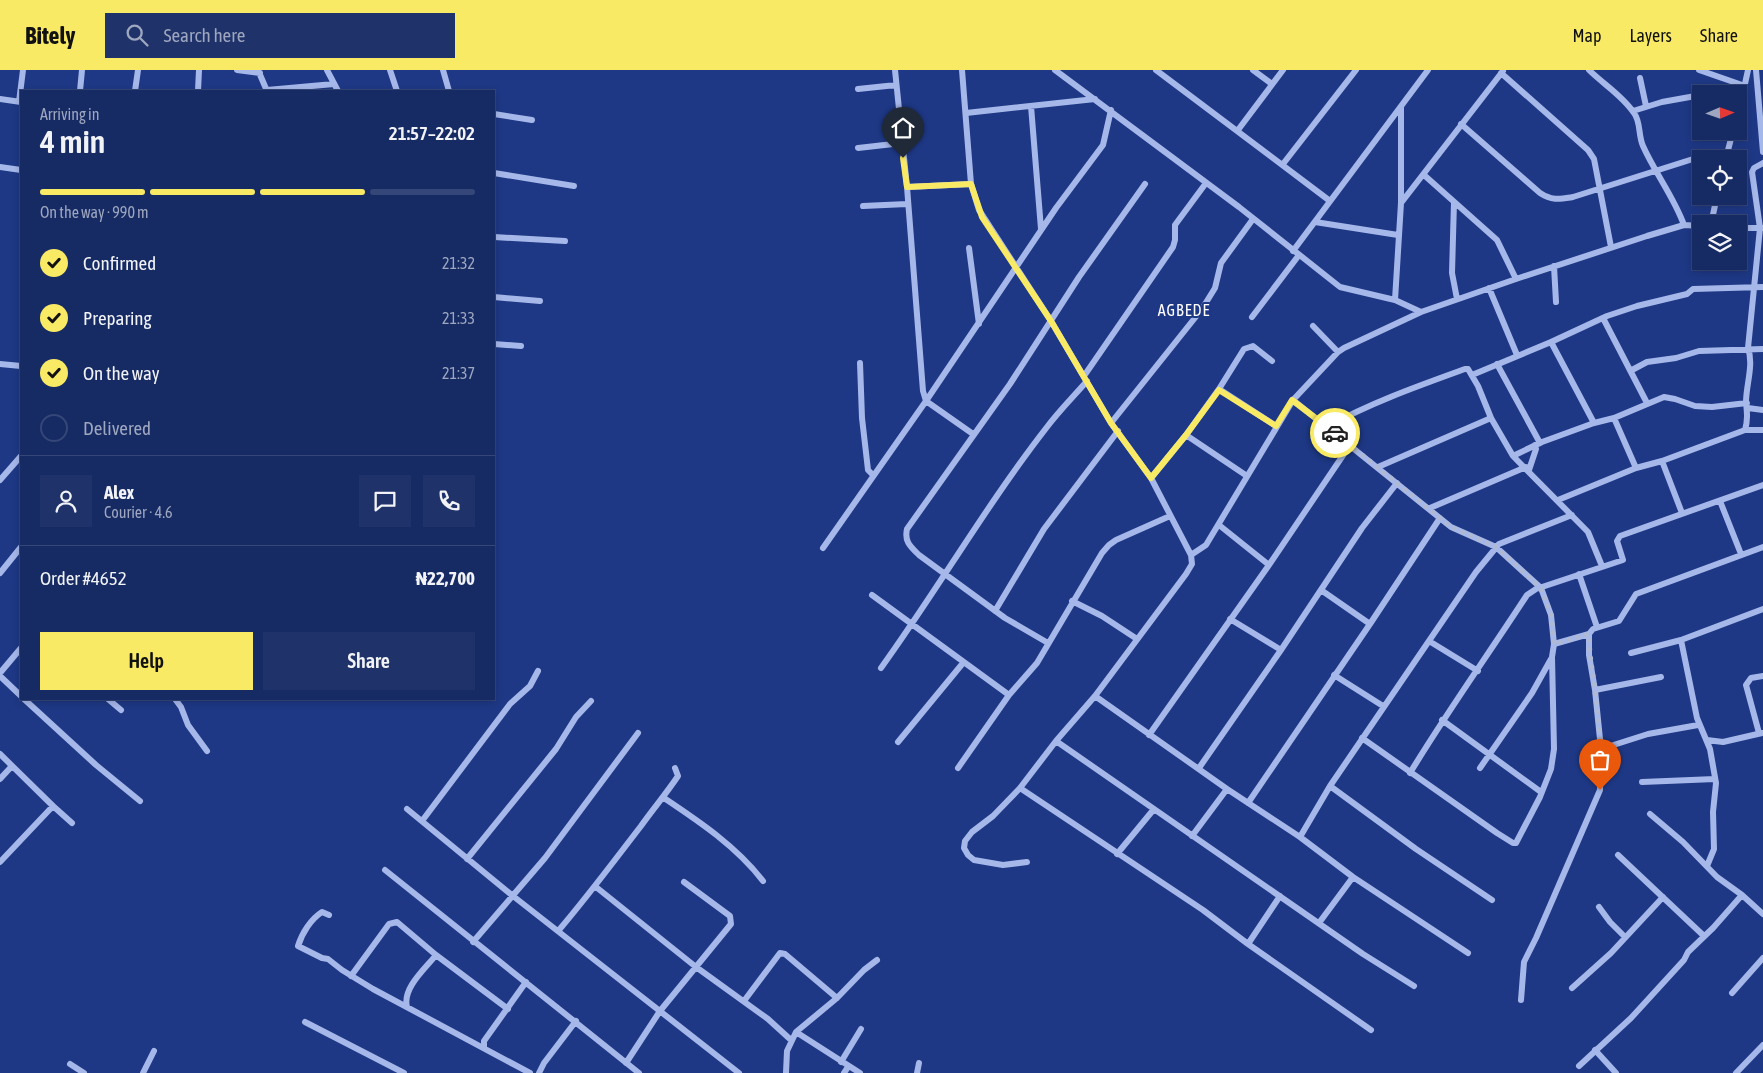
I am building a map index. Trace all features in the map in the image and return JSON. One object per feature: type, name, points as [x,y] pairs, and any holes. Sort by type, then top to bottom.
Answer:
[{"type":"street","points":[[21,90],[23,70]]},
{"type":"street","points":[[80,90],[82,70]]},
{"type":"street","points":[[135,90],[138,70]]},
{"type":"street","points":[[198,90],[199,70]]},
{"type":"street","points":[[237,70],[259,71],[267,90]]},
{"type":"street","points":[[327,70],[337,90]]},
{"type":"street","points":[[390,70],[397,90]]},
{"type":"street","points":[[443,70],[449,90]]},
{"type":"street","points":[[895,70],[907,187],[922,387],[926,401],[973,434]]},
{"type":"street","points":[[962,70],[971,184],[982,217],[1051,321],[1111,423],[1151,478],[1191,555],[1192,564],[1095,696],[1056,741],[1020,788],[993,816],[972,832],[965,841],[964,848],[974,860],[985,864],[1003,865],[1027,862]]},
{"type":"street","points":[[1055,70],[1253,218],[1340,287],[1395,300],[1421,312]]},
{"type":"street","points":[[1156,70],[1330,201]]},
{"type":"street","points":[[1253,70],[1272,84]]},
{"type":"street","points":[[1238,130],[1282,70]]},
{"type":"street","points":[[1283,164],[1356,70]]},
{"type":"street","points":[[1252,317],[1315,222],[1428,70]]},
{"type":"street","points":[[1588,70],[1615,92],[1633,111],[1637,119],[1642,145],[1678,207],[1684,225]]},
{"type":"street","points":[[1699,70],[1742,85]]},
{"type":"street","points":[[1745,85],[1748,70]]},
{"type":"street","points":[[1756,70],[1763,152]]},
{"type":"street","points":[[1401,204],[1460,124],[1502,72],[1588,150],[1594,159],[1598,189],[1611,247]]},
{"type":"street","points":[[1640,78],[1646,106]]},
{"type":"street","points":[[277,90],[334,84]]},
{"type":"street","points":[[858,89],[896,86]]},
{"type":"street","points":[[1633,111],[1646,106],[1692,97]]},
{"type":"street","points":[[0,99],[20,102]]},
{"type":"street","points":[[966,113],[1096,99]]},
{"type":"street","points":[[1031,106],[1041,229]]},
{"type":"street","points":[[1395,300],[1401,204],[1401,106]]},
{"type":"street","points":[[822,548],[1018,270],[1041,229],[1103,145],[1106,138],[1110,110]]},
{"type":"street","points":[[495,114],[532,120]]},
{"type":"street","points":[[1460,124],[1548,199],[1555,200],[1573,197],[1692,159]]},
{"type":"street","points":[[858,148],[902,143]]},
{"type":"street","points":[[1746,430],[1750,357],[1748,348],[1762,228],[1752,172],[1754,168],[1763,163]]},
{"type":"street","points":[[0,167],[20,170]]},
{"type":"street","points":[[495,173],[574,186]]},
{"type":"street","points":[[1424,175],[1497,240],[1516,279]]},
{"type":"street","points":[[881,668],[998,495],[1047,426],[1085,378],[1174,247],[1176,240],[1175,225],[1206,183]]},
{"type":"street","points":[[907,187],[971,184]]},
{"type":"street","points":[[1048,643],[995,611],[909,546],[906,536],[907,530],[1051,321],[1079,277],[1145,184]]},
{"type":"street","points":[[1454,202],[1452,273],[1457,299]]},
{"type":"street","points":[[863,206],[907,204]]},
{"type":"street","points":[[1111,423],[1202,309],[1215,288],[1221,264],[1253,218]]},
{"type":"street","points":[[1315,222],[1398,235]]},
{"type":"street","points":[[1191,555],[1206,545],[1219,526],[1292,400],[1338,352],[1421,312],[1457,299],[1611,247],[1684,225],[1692,225]]},
{"type":"street","points":[[1747,228],[1762,228]]},
{"type":"street","points":[[495,237],[565,241]]},
{"type":"street","points":[[969,248],[979,324]]},
{"type":"street","points":[[1554,266],[1556,302]]},
{"type":"street","points":[[1472,375],[1603,318],[1637,306],[1687,294],[1693,290],[1763,287]]},
{"type":"street","points":[[1489,288],[1517,356]]},
{"type":"street","points":[[495,298],[540,301]]},
{"type":"street","points":[[1603,318],[1632,370],[1647,403]]},
{"type":"street","points":[[1313,326],[1338,352]]},
{"type":"street","points":[[1551,342],[1594,423]]},
{"type":"street","points":[[495,344],[521,346]]},
{"type":"street","points":[[1151,478],[1219,390],[1240,355],[1247,347],[1253,346],[1272,361]]},
{"type":"street","points":[[1632,370],[1648,362],[1676,358],[1699,351],[1763,349]]},
{"type":"street","points":[[0,364],[20,366]]},
{"type":"street","points":[[860,364],[863,428],[868,470],[873,475]]},
{"type":"street","points":[[1430,508],[1527,468],[1536,449],[1538,444],[1497,364]]},
{"type":"street","points":[[1326,426],[1350,414],[1465,369],[1468,370],[1513,456],[1527,468],[1588,532],[1602,566]]},
{"type":"street","points":[[1219,390],[1276,426]]},
{"type":"street","points":[[1513,456],[1538,444],[1594,423],[1614,418],[1647,403],[1669,397],[1695,406],[1747,406],[1763,410]]},
{"type":"street","points":[[1292,400],[1430,508],[1440,518],[1459,531],[1496,547],[1541,588],[1551,615],[1554,644],[1552,658],[1554,749],[1551,769],[1516,843],[1512,843],[1362,738]]},
{"type":"street","points":[[1378,467],[1492,418]]},
{"type":"street","points":[[1614,418],[1636,468]]},
{"type":"street","points":[[1558,500],[1636,468],[1662,461],[1746,430],[1763,430]]},
{"type":"street","points":[[995,611],[1044,529],[1118,431]]},
{"type":"street","points":[[1186,435],[1247,476]]},
{"type":"street","points":[[1149,735],[1269,565],[1350,445]]},
{"type":"street","points":[[0,480],[20,457]]},
{"type":"street","points":[[1662,461],[1682,513]]},
{"type":"street","points":[[1199,768],[1281,650],[1362,528],[1397,483]]},
{"type":"street","points":[[1410,772],[1442,720],[1478,671],[1527,595],[1579,574],[1623,560],[1617,541],[1618,537],[1763,485]]},
{"type":"street","points":[[1720,501],[1741,554]]},
{"type":"street","points":[[1300,837],[1330,786],[1383,706],[1476,572],[1496,547],[1511,538],[1572,515]]},
{"type":"street","points":[[958,768],[1009,695],[1032,668],[1109,544],[1170,516]]},
{"type":"street","points":[[1248,803],[1440,518]]},
{"type":"street","points":[[1219,526],[1269,565]]},
{"type":"street","points":[[1554,644],[1589,634],[1597,627],[1619,621],[1636,594],[1763,547]]},
{"type":"street","points":[[0,573],[20,552]]},
{"type":"street","points":[[1579,574],[1597,627]]},
{"type":"street","points":[[1321,590],[1370,624]]},
{"type":"street","points":[[872,595],[1009,695]]},
{"type":"street","points":[[1072,601],[1102,616],[1137,639]]},
{"type":"street","points":[[1631,653],[1681,640],[1763,609]]},
{"type":"street","points":[[1230,619],[1281,650]]},
{"type":"street","points":[[1521,1000],[1524,962],[1600,790],[1601,749],[1595,690],[1589,655],[1589,634]]},
{"type":"street","points":[[1681,640],[1698,725],[1707,740],[1715,779],[1714,849],[1707,866]]},
{"type":"street","points":[[1429,641],[1478,671]]},
{"type":"street","points":[[20,649],[0,675],[20,695]]},
{"type":"street","points":[[1480,768],[1532,693],[1552,658]]},
{"type":"street","points":[[898,742],[963,663]]},
{"type":"street","points":[[422,821],[510,704],[530,686],[538,671]]},
{"type":"street","points":[[1334,675],[1383,706]]},
{"type":"street","points":[[1707,740],[1723,742],[1761,733],[1746,685],[1751,678],[1763,676]]},
{"type":"street","points":[[1595,690],[1661,677]]},
{"type":"street","points":[[1095,696],[1226,789],[1300,837],[1353,877],[1468,953]]},
{"type":"street","points":[[25,700],[96,766],[140,801]]},
{"type":"street","points":[[109,700],[121,710]]},
{"type":"street","points":[[176,700],[181,707],[188,725],[207,751]]},
{"type":"street","points":[[467,859],[556,749],[576,717],[591,701]]},
{"type":"street","points":[[1442,720],[1541,792]]},
{"type":"street","points":[[1601,749],[1648,734],[1698,725]]},
{"type":"street","points":[[473,942],[579,815],[638,733]]},
{"type":"street","points":[[1056,741],[1319,923],[1414,986]]},
{"type":"street","points":[[0,754],[72,823]]},
{"type":"street","points":[[0,779],[12,766]]},
{"type":"street","points":[[559,930],[596,887],[643,823],[664,798],[678,776],[675,768]]},
{"type":"street","points":[[1642,782],[1715,779]]},
{"type":"street","points":[[1330,786],[1416,849],[1492,900]]},
{"type":"street","points":[[1020,788],[1203,910],[1248,944],[1371,1030]]},
{"type":"street","points":[[1192,836],[1226,789]]},
{"type":"street","points":[[664,798],[678,806],[742,855],[763,881]]},
{"type":"street","points":[[0,862],[53,806]]},
{"type":"street","points":[[1117,854],[1154,809]]},
{"type":"street","points":[[407,810],[513,896],[559,930],[739,1073]]},
{"type":"street","points":[[1650,814],[1723,882],[1742,895],[1763,914]]},
{"type":"street","points":[[1618,855],[1704,936]]},
{"type":"street","points":[[385,870],[639,1073]]},
{"type":"street","points":[[1319,923],[1353,877]]},
{"type":"street","points":[[626,1063],[660,1011],[730,926],[732,920],[730,916],[684,882]]},
{"type":"street","points":[[596,887],[696,967],[744,1001],[791,1040]]},
{"type":"street","points":[[1579,1066],[1630,1018],[1742,895]]},
{"type":"street","points":[[1248,944],[1280,896]]},
{"type":"street","points":[[1572,988],[1611,953],[1663,897]]},
{"type":"street","points":[[1599,907],[1610,922],[1625,937]]},
{"type":"street","points":[[329,915],[322,912],[317,915],[306,930],[298,946],[328,959],[351,976],[530,1073]]},
{"type":"street","points":[[351,976],[391,922],[397,922],[436,955],[508,1009]]},
{"type":"street","points":[[744,1001],[780,953],[785,954],[837,998]]},
{"type":"street","points":[[407,1007],[405,1000],[408,991],[436,955]]},
{"type":"street","points":[[1732,993],[1763,958]]},
{"type":"street","points":[[786,1073],[786,1057],[791,1040],[796,1032],[837,998],[864,970],[877,960]]},
{"type":"street","points":[[484,1048],[484,1041],[526,982]]},
{"type":"street","points":[[539,1073],[544,1063],[576,1021]]},
{"type":"street","points":[[305,1022],[404,1073]]},
{"type":"street","points":[[841,1062],[860,1029]]},
{"type":"street","points":[[796,1032],[841,1062],[846,1070],[860,1073]]},
{"type":"street","points":[[1736,1073],[1763,1045]]},
{"type":"street","points":[[1595,1050],[1616,1073]]},
{"type":"street","points":[[143,1073],[154,1051]]},
{"type":"street","points":[[916,1073],[920,1063]]},
{"type":"street","points":[[70,1064],[84,1073]]},
{"type":"way so far","points":[[1335,433],[1430,508],[1451,527],[1496,547],[1541,588],[1551,615],[1554,644],[1589,634],[1589,655],[1595,690],[1601,749],[1600,790]]},
{"type":"district","name":"AGBEDE","points":[[1184,310]]},
{"type":"route","points":[[903,158],[907,187],[971,184],[978,210],[982,217],[1051,321],[1111,423],[1151,478],[1219,390],[1276,426],[1292,400],[1335,433]]}]
